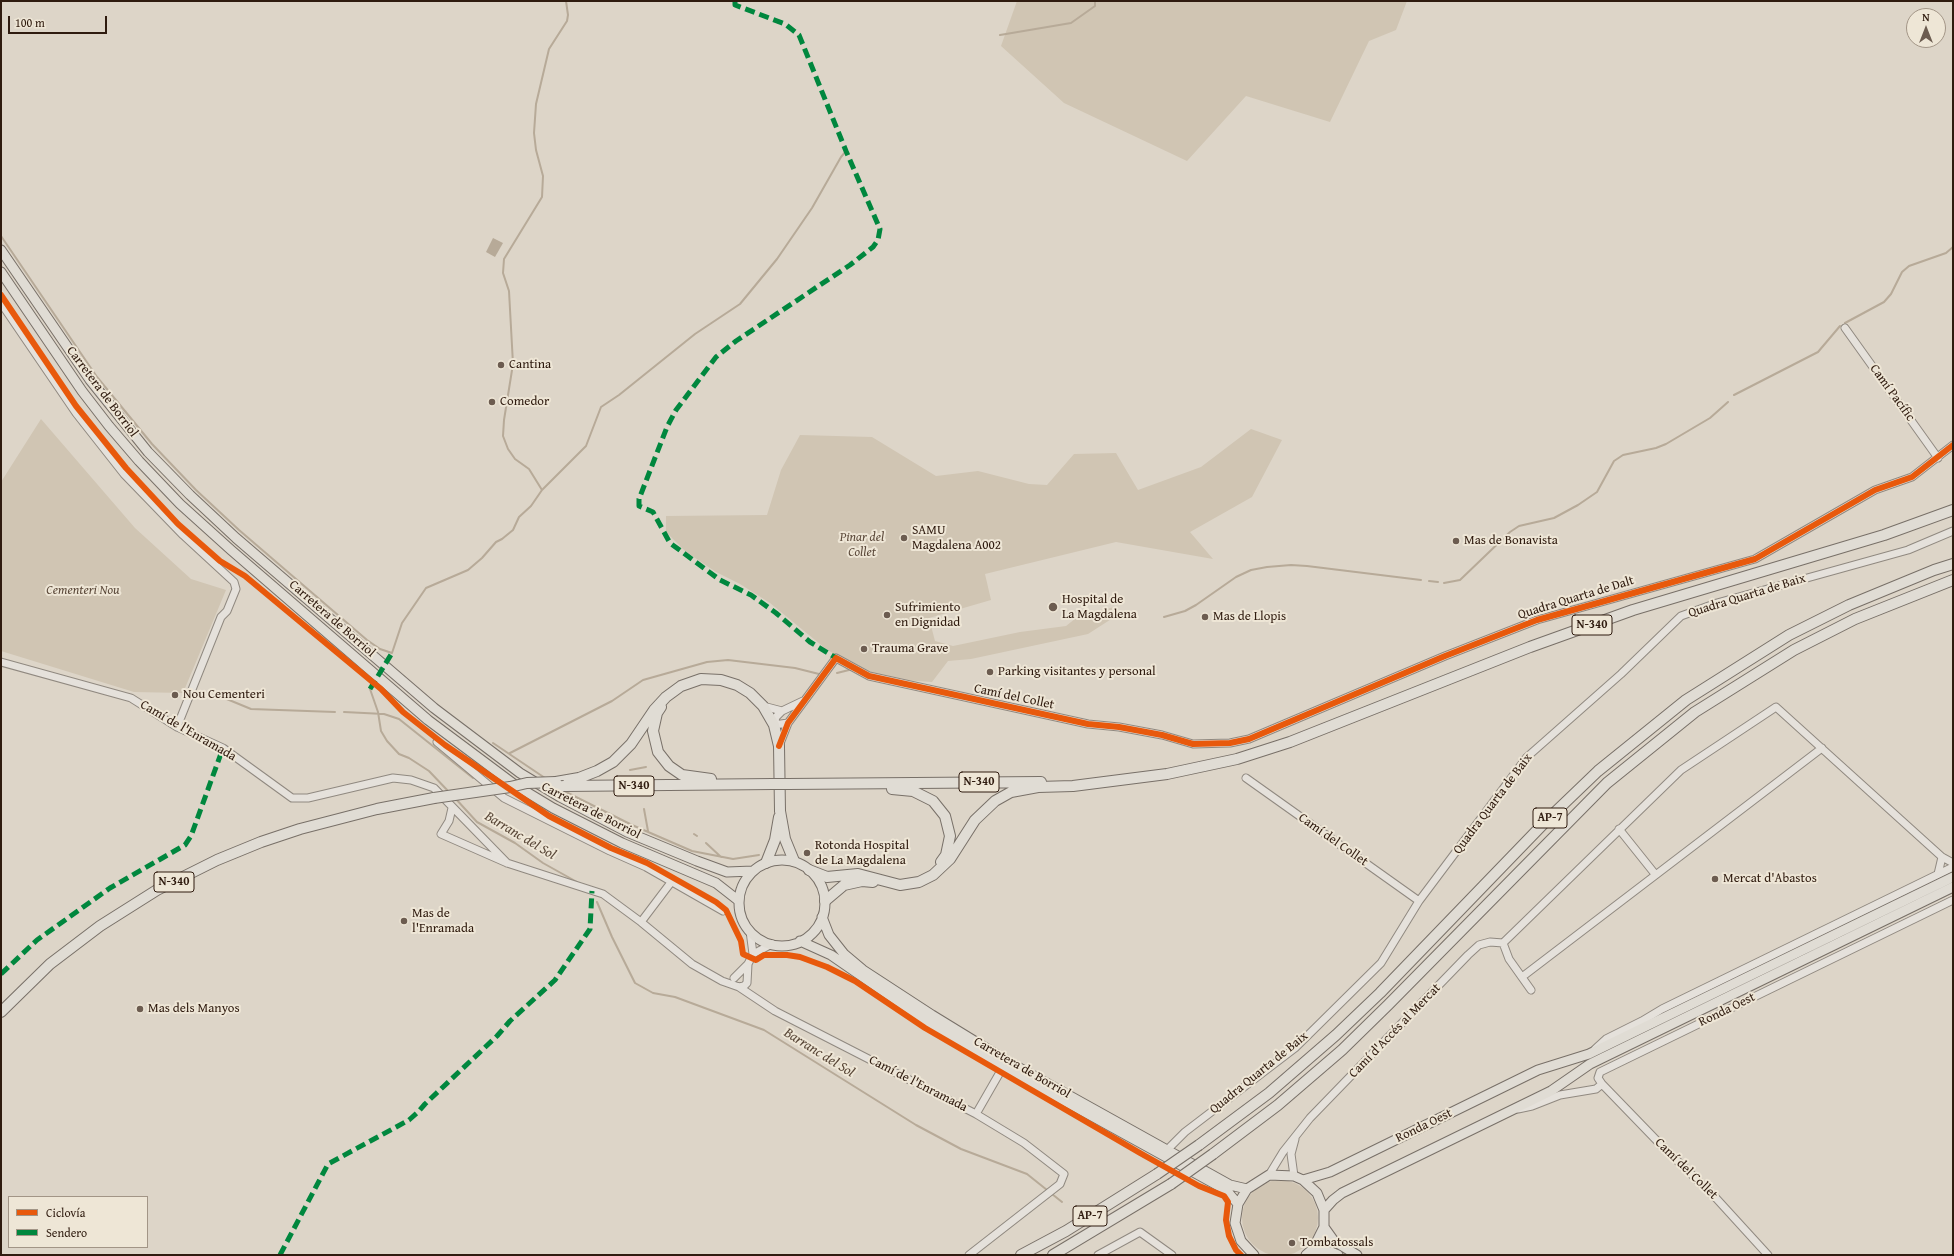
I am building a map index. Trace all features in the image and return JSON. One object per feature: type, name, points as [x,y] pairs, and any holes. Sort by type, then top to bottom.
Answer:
[{"type":"highway","name":"N-340","points":[[1,1012],[50,964],[100,926],[157,890],[217,860],[261,842],[300,829],[377,809],[434,798],[510,787],[560,784],[1097,782],[1167,774],[1237,759],[1290,742],[1530,647],[1633,610],[1884,535],[1953,510]]},
{"type":"highway","name":"AP-7","points":[[1021,1255],[1066,1231],[1157,1174],[1269,1092],[1336,1035],[1380,993],[1549,818],[1598,771],[1686,700],[1789,635],[1849,605],[1934,570],[1953,564]]},
{"type":"highway","name":"AP-7","points":[[1053,1255],[1171,1184],[1278,1105],[1342,1050],[1388,1006],[1607,783],[1695,712],[1794,650],[1855,620],[1953,580]]},
{"type":"highway","points":[[560,784],[597,771],[613,762],[631,744],[654,710],[666,697],[681,686],[701,679],[721,680],[737,685],[750,693],[763,706],[774,725],[779,746],[780,811],[785,839],[794,861]]},
{"type":"highway","points":[[666,697],[657,713],[654,731],[658,752],[669,766],[682,775],[704,779],[744,779],[759,784]]},
{"type":"highway","points":[[809,870],[827,876],[858,874],[900,885],[918,882],[933,875],[950,859],[974,820],[995,801],[1011,792],[1038,787],[1073,786],[1097,782]]},
{"type":"highway","points":[[841,784],[867,789],[896,789],[913,791],[933,802],[945,816],[950,836],[946,855],[933,875]]},
{"type":"highway","points":[[766,863],[775,840],[780,811]]},
{"type":"highway","points":[[825,901],[844,885],[862,881],[890,883]]},
{"type":"main road","name":"Carretera de Borriol","points":[[1,250],[90,380],[148,452],[190,495],[236,538],[434,708],[520,772],[567,801],[627,832],[727,872],[753,871]]},
{"type":"main road","name":"Carretera de Borriol","points":[[1,272],[87,397],[109,426],[165,488],[236,554],[428,720],[515,785],[553,808],[622,844],[716,883],[739,901]]},
{"type":"main road","points":[[780,860],[794,861],[809,870],[820,884],[825,901],[822,917],[814,931],[800,941],[786,945],[772,944],[760,940],[750,931],[741,917],[739,901],[743,884],[753,871],[766,863],[780,860]]},
{"type":"main road","name":"Ronda Oest","points":[[1303,1180],[1330,1172],[1538,1070],[1589,1054],[1953,877]]},
{"type":"main road","name":"Ronda Oest","points":[[1324,1210],[1342,1193],[1552,1091],[1590,1064],[1953,887]]},
{"type":"main road","name":"Carretera de Borriol","points":[[822,917],[829,935],[844,954],[863,970],[932,1015],[1007,1061],[1230,1185],[1246,1189]]},
{"type":"main road","name":"Carretera de Borriol","points":[[800,941],[831,955],[928,1022],[1003,1067],[1226,1190],[1238,1204]]},
{"type":"main road","points":[[1254,1255],[1242,1241],[1236,1223],[1238,1204],[1246,1189],[1269,1175],[1294,1176],[1303,1180],[1317,1193],[1324,1210],[1324,1227],[1309,1252]]},
{"type":"main road","points":[[1324,1227],[1334,1241],[1357,1255]]},
{"type":"main road","points":[[1309,1252],[1331,1252],[1338,1255]]},
{"type":"street","points":[[1,303],[76,413],[124,474],[183,536],[234,582],[236,589],[228,611],[222,617],[177,727]]},
{"type":"street","name":"Camí Pacífic","points":[[1845,328],[1938,458]]},
{"type":"street","name":"Quadra Quarta de Dalt","points":[[1193,744],[1230,743],[1249,739],[1445,656],[1537,620],[1755,559],[1875,490],[1912,477],[1953,445]]},
{"type":"street","name":"Quadra Quarta de Baix","points":[[1167,1150],[1184,1132],[1295,1048],[1381,963],[1419,901],[1527,757],[1621,674],[1681,616],[1717,603],[1908,550],[1953,532]]},
{"type":"street","name":"Camí del Collet","points":[[805,700],[836,658],[869,676],[1088,724],[1119,727],[1162,735],[1193,744]]},
{"type":"street","name":"Camí de l'Enramada","points":[[1,662],[131,698],[177,727],[223,748],[292,798],[308,798],[393,778],[411,780],[434,788],[507,863]]},
{"type":"street","points":[[788,723],[774,725],[776,717],[782,712],[805,700]]},
{"type":"street","points":[[779,746],[788,723],[805,700]]},
{"type":"street","points":[[763,706],[782,712]]},
{"type":"street","points":[[1532,990],[1509,958],[1503,943],[1681,770],[1776,706],[1942,857],[1953,863]]},
{"type":"street","points":[[436,742],[504,798],[646,867],[723,911]]},
{"type":"street","points":[[1522,977],[1822,748]]},
{"type":"street","name":"Camí del Collet","points":[[1246,778],[1419,901]]},
{"type":"street","name":"Camí de l'Enramada","points":[[452,808],[449,821],[441,834],[507,863],[603,894],[641,922],[692,964],[722,981],[737,981],[756,999],[774,1011],[976,1114],[1024,1143],[1064,1174],[1060,1184],[969,1255]]},
{"type":"street","points":[[1619,829],[1655,874]]},
{"type":"street","points":[[1938,874],[1942,857]]},
{"type":"street","name":"Ronda Oest","points":[[1589,1054],[1606,1039],[1642,1022],[1662,1009],[1953,867]]},
{"type":"street","points":[[641,922],[672,881]]},
{"type":"street","name":"Ronda Oest","points":[[1510,1111],[1532,1106],[1560,1095],[1596,1090],[1602,1084],[1598,1078],[1600,1072],[1953,900]]},
{"type":"street","points":[[737,981],[753,954],[750,931]]},
{"type":"street","name":"Camí d'Accés al Mercat","points":[[1269,1175],[1310,1118],[1478,945],[1490,942],[1503,943]]},
{"type":"street","points":[[753,954],[772,944]]},
{"type":"street","points":[[737,981],[744,986],[747,980],[748,964]]},
{"type":"street","points":[[737,981],[743,974],[747,980]]},
{"type":"street","name":"Camí de l'Enramada","points":[[747,980],[756,999]]},
{"type":"street","points":[[976,1114],[1003,1067]]},
{"type":"street","name":"Camí del Collet","points":[[1602,1084],[1662,1146],[1715,1197],[1768,1255]]},
{"type":"street","name":"Camí d'Accés al Mercat","points":[[1294,1176],[1291,1154],[1296,1136]]},
{"type":"street","points":[[1098,1255],[1140,1232],[1172,1255]]},
{"type":"green space","points":[[1017,1],[1407,1],[1396,30],[1369,41],[1330,122],[1246,96],[1187,161],[1064,103],[1001,46]]},
{"type":"green space","name":"Cementeri Nou","points":[[41,419],[135,528],[191,579],[226,590],[183,693],[134,692],[1,651],[1,482]]},
{"type":"green space","name":"Pinar del Collet","points":[[1251,429],[1282,440],[1252,497],[1190,532],[1213,559],[1116,542],[985,574],[991,600],[929,618],[935,641],[953,646],[1020,632],[1066,626],[1081,614],[1115,607],[1116,616],[1088,634],[971,659],[948,661],[932,682],[888,679],[851,664],[826,649],[770,603],[740,584],[716,572],[685,551],[666,532],[666,516],[767,515],[781,470],[800,435],[872,437],[936,476],[978,471],[1029,484],[1047,485],[1074,454],[1116,453],[1138,490],[1201,467]]},
{"type":"green space","points":[[1272,1180],[1288,1180],[1301,1186],[1312,1197],[1318,1210],[1316,1233],[1301,1250],[1288,1256],[1272,1256],[1259,1250],[1244,1233],[1242,1226],[1242,1210],[1248,1197],[1265,1182]]},
{"type":"shaded area","points":[[493,238],[503,243],[495,257],[486,252]]},
{"type":"waterway","name":"Barranc del Sol","points":[[1,236],[97,377],[152,444],[196,490],[239,530],[367,640],[380,649],[392,653],[402,623],[426,588],[468,570],[482,558],[496,542],[513,530],[519,517],[531,506],[542,490],[529,469],[515,459],[508,449],[503,436],[504,420],[513,364],[509,291],[503,273],[504,259],[542,197],[543,176],[536,150],[534,133],[536,104],[549,49],[567,21],[568,15],[566,1]]},
{"type":"waterway","points":[[1000,35],[1071,23],[1095,6],[1095,1]]},
{"type":"waterway","points":[[542,490],[586,446],[601,407],[619,395],[695,334],[740,304],[777,259],[812,208],[841,157],[846,151]]},
{"type":"waterway","points":[[1845,323],[1884,302],[1891,294],[1902,272],[1909,266],[1946,253],[1953,247]]},
{"type":"waterway","points":[[1734,395],[1818,352],[1840,326]]},
{"type":"waterway","points":[[1444,583],[1460,580],[1510,532],[1519,526],[1554,518],[1578,505],[1597,492],[1614,461],[1623,455],[1656,448],[1666,444],[1710,418],[1728,402]]},
{"type":"waterway","points":[[1164,617],[1185,611],[1196,605],[1236,577],[1251,570],[1267,567],[1291,565],[1307,566],[1421,580]]},
{"type":"waterway","points":[[1429,581],[1438,582]]},
{"type":"waterway","points":[[510,753],[612,701],[643,680],[707,662],[728,660],[795,668],[819,674]]},
{"type":"waterway","points":[[837,673],[849,670]]},
{"type":"waterway","name":"Barranc del Sol","points":[[370,689],[378,712],[381,731],[387,741],[399,754],[409,758],[429,771],[449,792]]},
{"type":"waterway","points":[[217,695],[251,709],[335,712]]},
{"type":"waterway","points":[[344,712],[384,714],[399,719],[473,778]]},
{"type":"waterway","points":[[493,743],[545,778]]},
{"type":"waterway","points":[[630,770],[646,767]]},
{"type":"waterway","points":[[562,790],[632,825],[692,851],[733,859],[759,855]]},
{"type":"waterway","name":"Barranc del Sol","points":[[455,798],[477,822],[515,843],[543,863],[577,882]]},
{"type":"waterway","points":[[644,809],[648,831]]},
{"type":"waterway","points":[[706,843],[721,857]]},
{"type":"waterway","name":"Barranc del Sol","points":[[597,902],[612,937],[635,983],[653,993],[675,997],[764,1030],[916,1125],[961,1149],[1027,1174],[1062,1202]]},
{"type":"marked path","points":[[735,1],[735,5],[785,24],[799,35],[846,151],[880,229],[878,240],[873,247],[850,265],[736,341],[716,357],[676,410],[667,427],[639,499],[639,506],[653,512],[670,543],[720,580],[751,595],[776,613],[810,642],[836,658]]},
{"type":"marked path","points":[[370,689],[392,653]]},
{"type":"marked path","points":[[1,974],[37,940],[110,888],[185,845],[191,836],[223,748]]},
{"type":"marked path","points":[[280,1255],[328,1164],[409,1120],[497,1036],[510,1021],[555,980],[590,929],[592,891]]},
{"type":"cycle path","points":[[1,295],[76,406],[126,468],[178,524],[220,561],[245,576],[381,689],[403,712],[445,745],[549,816],[611,848],[647,863],[716,902],[726,910],[741,941],[743,954],[756,960],[764,955],[787,955],[800,957],[827,967],[855,981],[925,1028],[1140,1153],[1199,1186],[1224,1196],[1228,1202],[1226,1220],[1229,1236],[1236,1250],[1241,1255]]},
{"type":"cycle path","points":[[779,746],[788,723],[836,658],[869,676],[1088,724],[1119,727],[1162,735],[1193,744],[1230,743],[1249,739],[1445,656],[1537,620],[1755,559],[1875,490],[1912,477],[1953,445]]},
{"type":"place","name":"Cantina","points":[[501,365]]},
{"type":"place","name":"Comedor","points":[[492,402]]},
{"type":"place","name":"SAMU Magdalena A002","points":[[904,538]]},
{"type":"place","name":"Mas de Bonavista","points":[[1456,541]]},
{"type":"place","name":"Hospital de La Magdalena","points":[[1053,607]]},
{"type":"place","name":"Sufrimiento en Dignidad","points":[[887,615]]},
{"type":"place","name":"Mas de Llopis","points":[[1205,617]]},
{"type":"place","name":"Trauma Grave","points":[[864,649]]},
{"type":"place","name":"Parking visitantes y personal","points":[[990,672]]},
{"type":"place","name":"Nou Cementeri","points":[[175,695]]},
{"type":"place","name":"Rotonda Hospital de La Magdalena","points":[[807,853]]},
{"type":"place","name":"Mercat d'Abastos","points":[[1715,879]]},
{"type":"place","name":"Mas de l'Enramada","points":[[404,921]]},
{"type":"place","name":"Mas dels Manyos","points":[[140,1009]]},
{"type":"place","name":"Tombatossals","points":[[1292,1243]]}]
